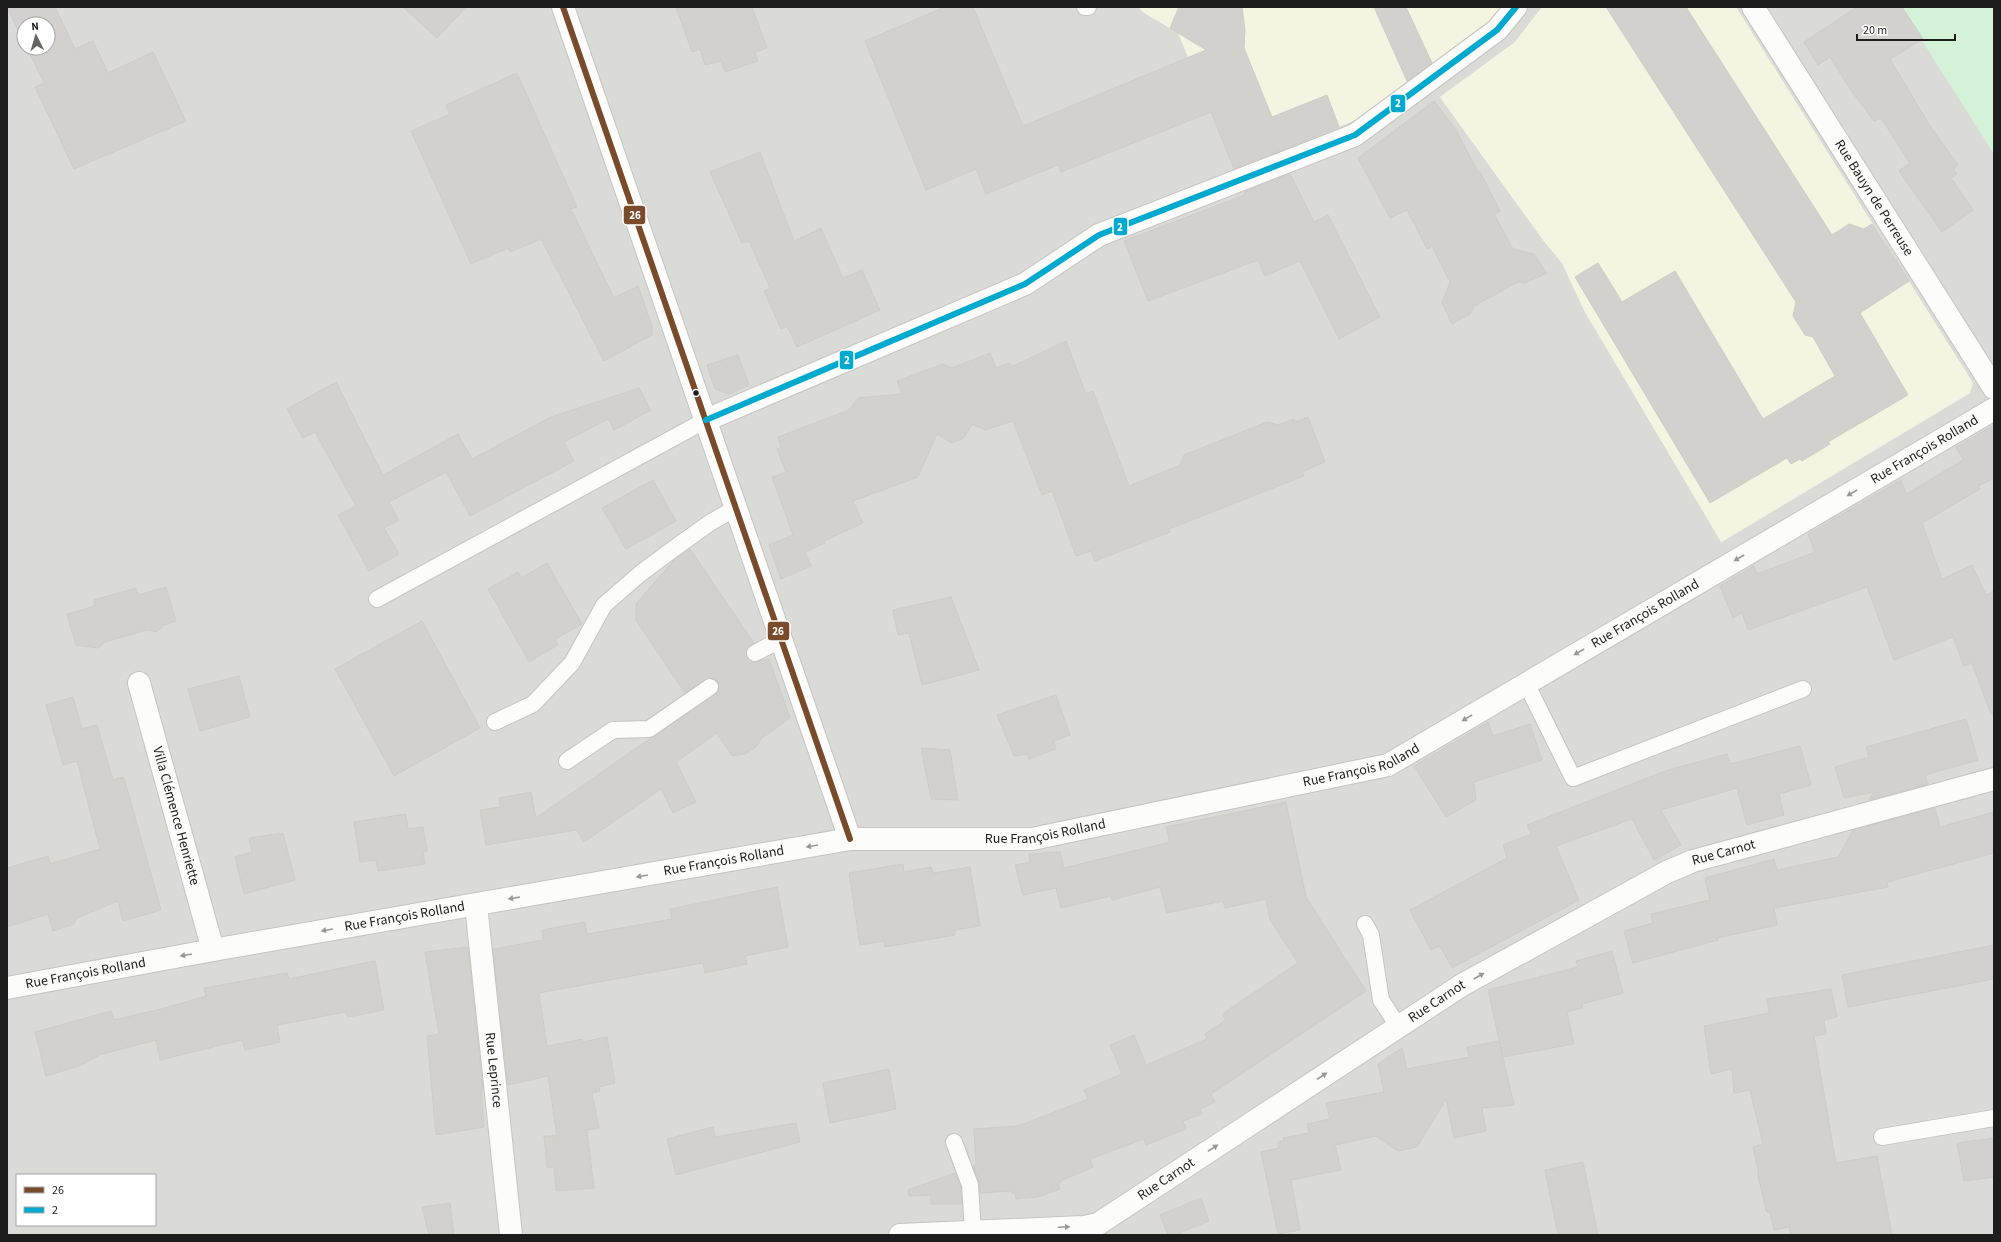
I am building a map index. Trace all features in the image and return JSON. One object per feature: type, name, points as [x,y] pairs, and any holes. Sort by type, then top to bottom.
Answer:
[{"type":"street","points":[[563,7],[850,840]]},
{"type":"street","points":[[706,420],[1025,284],[1099,235],[1355,135],[1497,30],[1516,7]]},
{"type":"street","name":"Rue Bauyn de Perreuse","points":[[1753,7],[1994,388]]},
{"type":"street","name":"Rue François Rolland","points":[[7,988],[213,950],[850,840],[1032,839],[1388,764],[1994,410]]},
{"type":"street","name":"Villa Clémence Henriette","points":[[139,682],[213,950]]},
{"type":"street","name":"Rue Carnot","points":[[900,1235],[1084,1227],[1098,1224],[1462,985],[1667,872],[1693,861],[1994,779]]},
{"type":"street","name":"Rue Leprince","points":[[476,905],[510,1235]]},
{"type":"lane","points":[[377,599],[706,420]]},
{"type":"lane","points":[[495,722],[533,704],[572,663],[604,605],[641,573],[711,522],[736,508]]},
{"type":"lane","points":[[755,653],[782,639]]},
{"type":"lane","points":[[1526,683],[1573,778],[1803,689]]},
{"type":"lane","points":[[567,761],[613,730],[650,729],[710,687]]},
{"type":"lane","points":[[1365,924],[1371,935],[1381,1000],[1398,1026]]},
{"type":"lane","points":[[1882,1137],[1994,1118]]},
{"type":"lane","points":[[954,1142],[970,1185],[973,1231]]},
{"type":"shaded area","points":[[7,7],[1542,7],[1515,42],[1440,97],[1543,240],[1562,263],[1585,312],[1722,542],[1970,393],[1973,383],[1736,7],[1901,7],[1994,154],[1994,1235],[7,1235]]},
{"type":"shaded area","points":[[1138,7],[1504,7],[1497,17],[1364,117],[1234,168],[1178,33],[1144,13]]},
{"type":"shaded area","points":[[1542,7],[1736,7],[1973,383],[1970,393],[1721,542],[1585,312],[1562,263],[1543,240],[1440,97],[1515,42]]},
{"type":"green space","points":[[1901,7],[1994,7],[1994,154]]},
{"type":"building","points":[[7,7],[55,7],[75,49],[93,41],[108,73],[153,52],[186,121],[74,169],[35,87],[44,83],[31,56],[56,56],[56,16],[16,16],[16,26]]},
{"type":"building","points":[[403,7],[466,7],[437,38]]},
{"type":"building","points":[[676,7],[752,7],[767,48],[755,52],[758,61],[725,72],[721,61],[705,65],[700,49],[692,52]]},
{"type":"building","points":[[945,7],[973,7],[1023,126],[1206,50],[1170,28],[1179,7],[1242,7],[1245,30],[1244,48],[1272,117],[1327,95],[1339,127],[1234,169],[1211,112],[1061,172],[1058,165],[986,194],[976,169],[926,190],[865,41]]},
{"type":"building","points":[[1374,7],[1406,7],[1432,63],[1407,81]]},
{"type":"building","points":[[1606,7],[1686,7],[1832,235],[1849,224],[1864,229],[1872,224],[1909,281],[1860,313],[1908,395],[1828,442],[1830,444],[1802,461],[1800,459],[1791,464],[1787,458],[1710,503],[1575,277],[1598,263],[1622,302],[1675,271],[1763,419],[1835,376],[1813,337],[1805,335],[1793,316],[1796,302]]},
{"type":"building","points":[[1857,7],[1902,7],[1923,39],[1890,59],[1930,126],[1958,165],[1953,169],[1957,174],[1951,178],[1973,210],[1942,232],[1899,171],[1910,163],[1881,118],[1874,121],[1850,89],[1830,57],[1818,65],[1804,42]]},
{"type":"building","points":[[517,73],[577,207],[571,209],[614,298],[638,286],[652,326],[652,335],[604,361],[541,239],[510,252],[508,248],[471,264],[411,131],[450,114],[446,105]]},
{"type":"building","points":[[1434,101],[1456,130],[1478,172],[1480,172],[1500,211],[1494,214],[1513,249],[1534,254],[1547,273],[1525,283],[1518,282],[1474,306],[1470,314],[1452,324],[1442,303],[1450,282],[1432,246],[1427,249],[1407,210],[1390,218],[1358,158]]},
{"type":"building","points":[[760,152],[794,241],[821,228],[843,278],[862,270],[880,310],[797,347],[787,326],[781,329],[764,291],[770,288],[749,241],[742,243],[710,172]]},
{"type":"building","points":[[1290,174],[1314,222],[1328,215],[1380,317],[1339,339],[1300,261],[1265,276],[1258,260],[1148,301],[1124,241],[1245,195],[1244,192]]},
{"type":"building","points":[[1066,341],[1086,394],[1093,391],[1129,486],[1180,465],[1184,455],[1267,422],[1278,425],[1294,419],[1295,422],[1308,417],[1325,462],[1302,472],[1304,476],[1169,529],[1170,532],[1095,561],[1091,551],[1076,556],[1052,491],[1042,495],[1013,421],[985,430],[972,424],[964,438],[952,443],[937,434],[918,477],[853,501],[863,523],[824,541],[825,543],[805,552],[811,566],[781,579],[769,545],[793,535],[772,477],[786,472],[777,449],[781,447],[778,437],[849,410],[858,398],[902,394],[897,381],[943,364],[952,368],[990,353],[996,368],[1009,363],[1011,367]]},
{"type":"building","points":[[738,355],[749,385],[729,394],[715,389],[707,365]]},
{"type":"building","points":[[336,382],[383,475],[458,434],[472,459],[551,417],[639,388],[651,410],[614,430],[608,419],[564,442],[574,461],[470,516],[446,472],[389,502],[399,520],[384,528],[399,554],[369,571],[338,515],[356,506],[315,432],[303,438],[287,409]]},
{"type":"building","points":[[1994,425],[1994,478],[1978,486],[1980,489],[1922,523],[1942,579],[1972,565],[1986,595],[1994,591],[1994,714],[1991,714],[1972,663],[1964,666],[1953,637],[1894,660],[1867,587],[1748,630],[1742,613],[1733,618],[1720,586],[1754,566],[1757,574],[1815,552],[1808,534],[1901,480],[1906,494],[1963,460],[1956,447]]},
{"type":"building","points":[[653,480],[676,521],[626,549],[602,508]]},
{"type":"building","points":[[690,549],[754,643],[747,648],[747,658],[755,662],[769,659],[790,718],[762,738],[756,747],[745,754],[732,756],[717,733],[676,762],[696,802],[673,813],[661,789],[584,842],[577,830],[486,845],[480,810],[500,807],[499,798],[531,792],[536,818],[718,691],[718,682],[710,678],[685,693],[636,620],[636,604],[673,561]]},
{"type":"building","points":[[547,563],[582,624],[555,639],[558,645],[529,662],[488,589],[518,572],[521,578]]},
{"type":"building","points":[[166,587],[176,621],[164,625],[157,632],[147,630],[105,642],[98,648],[76,645],[67,614],[95,606],[94,600],[136,588],[138,595]]},
{"type":"building","points":[[951,597],[979,670],[922,685],[909,633],[898,635],[893,610]]},
{"type":"building","points":[[422,621],[480,728],[394,776],[335,669]]},
{"type":"building","points":[[239,676],[250,717],[200,731],[188,689]]},
{"type":"building","points":[[1056,695],[1070,735],[1054,741],[1056,749],[1029,759],[1028,754],[1014,756],[997,715]]},
{"type":"building","points":[[73,697],[82,729],[97,725],[113,780],[123,777],[125,781],[161,910],[123,921],[118,901],[77,918],[74,924],[53,931],[48,914],[7,927],[7,868],[48,856],[50,864],[100,849],[77,761],[63,765],[46,705]]},
{"type":"building","points":[[1966,719],[1978,760],[1925,775],[1928,784],[1869,800],[1874,792],[1844,798],[1835,767],[1869,757],[1866,747]]},
{"type":"building","points":[[1488,722],[1493,736],[1530,724],[1542,760],[1474,782],[1476,800],[1446,817],[1414,766]]},
{"type":"building","points":[[1800,746],[1811,785],[1779,794],[1784,815],[1747,825],[1737,788],[1661,810],[1681,845],[1654,860],[1632,819],[1556,846],[1579,900],[1452,968],[1440,946],[1431,950],[1410,910],[1507,858],[1503,845],[1531,834],[1527,825],[1668,770],[1727,754],[1730,764]]},
{"type":"building","points":[[921,748],[950,750],[958,800],[931,799]]},
{"type":"building","points":[[1286,802],[1306,897],[1366,991],[1211,1094],[1215,1102],[1200,1109],[1202,1114],[1183,1121],[1186,1129],[1146,1145],[1144,1139],[1090,1159],[1093,1167],[1061,1181],[1058,1184],[1060,1189],[1038,1197],[1016,1199],[1015,1193],[1012,1193],[1012,1191],[980,1193],[979,1182],[973,1166],[976,1165],[974,1129],[1018,1126],[1088,1099],[1084,1090],[1122,1074],[1110,1045],[1134,1035],[1146,1065],[1207,1039],[1205,1034],[1226,1020],[1222,1014],[1298,963],[1270,920],[1266,899],[1225,908],[1223,901],[1167,913],[1160,887],[1112,900],[1111,896],[1061,908],[1056,888],[1023,895],[1015,865],[1030,862],[1029,854],[1060,852],[1064,868],[1170,842],[1166,827]]},
{"type":"building","points":[[1935,808],[1940,827],[1994,812],[1994,853],[1887,882],[1888,887],[1774,908],[1777,925],[1717,938],[1718,940],[1633,963],[1624,931],[1653,923],[1651,914],[1710,900],[1705,878],[1774,859],[1777,870],[1838,857],[1853,830]]},
{"type":"building","points":[[406,814],[408,829],[423,827],[427,851],[423,852],[425,864],[378,871],[376,860],[360,862],[354,822]]},
{"type":"building","points":[[283,833],[295,880],[244,894],[235,857],[252,852],[249,838]]},
{"type":"building","points":[[903,864],[904,872],[931,867],[933,873],[970,867],[980,926],[955,930],[955,935],[885,947],[884,941],[860,945],[849,873]]},
{"type":"building","points":[[777,887],[788,947],[745,956],[747,964],[705,973],[703,963],[539,993],[547,1046],[582,1039],[582,1042],[607,1037],[615,1083],[599,1087],[600,1091],[592,1093],[599,1128],[587,1130],[594,1188],[556,1191],[554,1167],[547,1168],[544,1136],[557,1136],[548,1076],[508,1085],[493,949],[543,940],[542,930],[585,922],[587,934],[672,919],[670,909]]},
{"type":"building","points":[[1994,945],[1994,979],[1848,1007],[1842,975]]},
{"type":"building","points":[[468,947],[483,1090],[481,1091],[484,1127],[436,1135],[427,1036],[439,1034],[425,952]]},
{"type":"building","points":[[1612,951],[1623,993],[1582,1004],[1583,1008],[1567,1012],[1574,1044],[1503,1057],[1488,990],[1578,967],[1576,961]]},
{"type":"building","points":[[375,961],[384,1010],[348,1017],[346,1012],[277,1025],[280,1042],[245,1050],[242,1040],[160,1060],[156,1040],[99,1055],[82,1065],[46,1076],[35,1032],[111,1011],[114,1020],[165,1008],[206,996],[204,988],[287,973],[289,979]]},
{"type":"building","points":[[1831,989],[1837,1017],[1824,1020],[1826,1034],[1814,1036],[1836,1163],[1877,1156],[1892,1235],[1791,1235],[1789,1227],[1774,1230],[1770,1213],[1766,1211],[1753,1147],[1763,1144],[1750,1090],[1734,1093],[1732,1069],[1711,1074],[1704,1026],[1769,1013],[1767,999]]},
{"type":"building","points":[[1499,1041],[1514,1105],[1482,1108],[1486,1131],[1454,1138],[1446,1099],[1417,1147],[1398,1151],[1376,1136],[1335,1145],[1341,1170],[1291,1180],[1300,1230],[1278,1234],[1261,1152],[1279,1148],[1278,1142],[1284,1141],[1283,1138],[1309,1133],[1307,1124],[1330,1119],[1326,1103],[1384,1092],[1378,1064],[1402,1048],[1407,1069],[1469,1057],[1467,1047]]},
{"type":"building","points":[[889,1069],[896,1109],[830,1123],[823,1083]]},
{"type":"building","points":[[796,1123],[800,1142],[676,1175],[667,1139],[713,1127],[715,1137]]},
{"type":"building","points":[[1994,1138],[1994,1177],[1964,1181],[1957,1143]]},
{"type":"building","points":[[1583,1162],[1598,1235],[1558,1235],[1545,1170]]},
{"type":"building","points":[[955,1173],[961,1187],[962,1204],[931,1204],[931,1195],[909,1196],[908,1190]]},
{"type":"building","points":[[1201,1198],[1209,1221],[1174,1235],[1168,1235],[1160,1215]]},
{"type":"building","points":[[450,1203],[454,1235],[429,1235],[422,1207]]},
{"type":"transit line","name":"26","points":[[563,7],[850,839]]},
{"type":"transit line","name":"2","points":[[706,420],[1025,284],[1099,235],[1355,135],[1497,30],[1516,7]]}]
